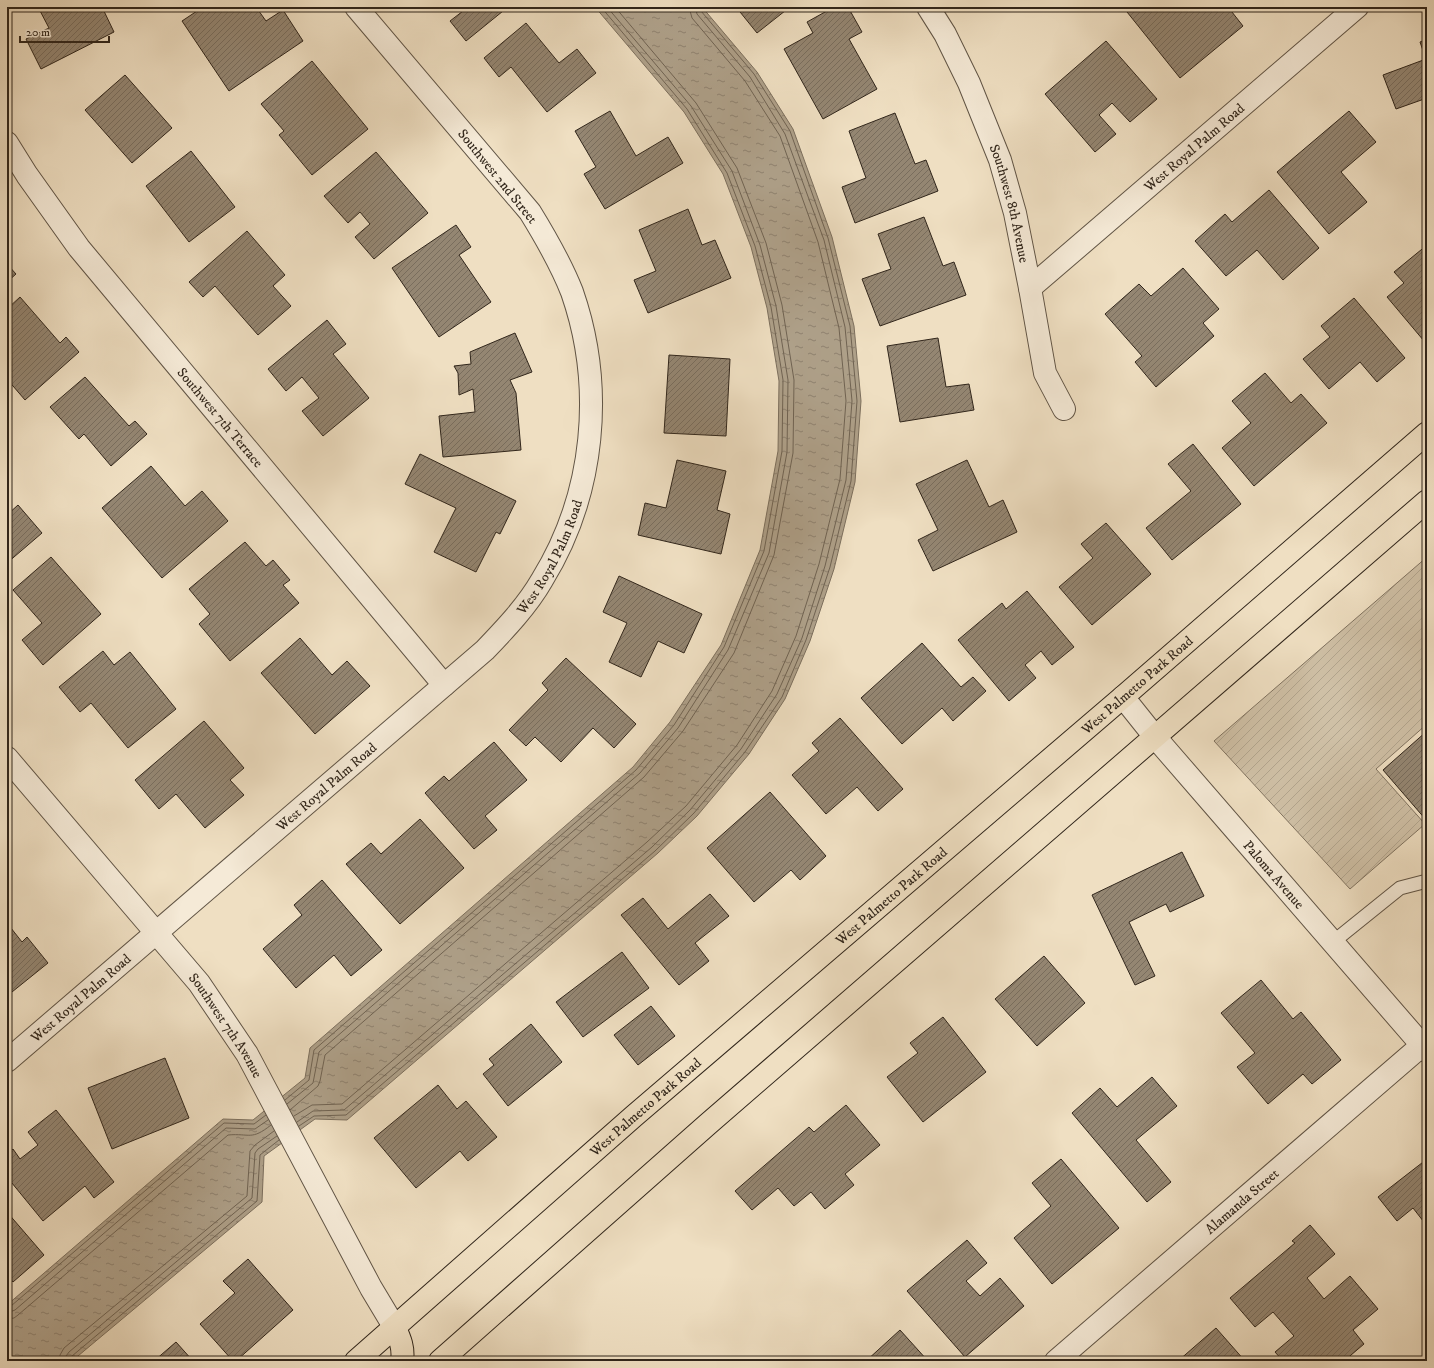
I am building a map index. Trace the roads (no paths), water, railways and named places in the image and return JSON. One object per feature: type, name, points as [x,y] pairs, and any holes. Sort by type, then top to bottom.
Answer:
[{"type":"main road","name":"West Palmetto Park Road","points":[[356,1361],[628,1121],[1427,433]]},
{"type":"main road","points":[[440,1361],[708,1124],[1427,501]]},
{"type":"main road","points":[[395,1328],[402,1342],[402,1361]]},
{"type":"street","name":"Southwest 2nd Street","points":[[356,7],[530,212],[560,264],[580,320],[587,350],[591,410],[590,439],[586,468]]},
{"type":"street","name":"Southwest 8th Avenue","points":[[928,7],[945,34],[969,83],[1000,160],[1015,213],[1045,373],[1064,409]]},
{"type":"street","name":"West Royal Palm Road","points":[[1030,288],[1357,7]]},
{"type":"street","name":"Southwest 7th Terrace","points":[[7,143],[27,175],[79,248],[444,686]]},
{"type":"street","name":"West Royal Palm Road","points":[[7,1061],[485,650],[525,605],[542,580],[569,526],[586,468]]},
{"type":"street","name":"Paloma Avenue","points":[[1122,697],[1332,942],[1425,1046]]},
{"type":"street","name":"Southwest 7th Avenue","points":[[7,758],[199,983],[247,1054],[371,1288],[395,1328]]},
{"type":"street","name":"Alamanda Street","points":[[1056,1361],[1425,1046]]},
{"type":"lane","points":[[1332,942],[1400,888],[1427,881]]},
{"type":"water","points":[[595,7],[702,7],[757,72],[793,129],[832,237],[854,326],[861,401],[855,482],[834,569],[810,641],[785,699],[749,754],[697,816],[658,853],[347,1120],[315,1119],[264,1156],[262,1202],[72,1361],[7,1361],[7,1305],[223,1119],[253,1120],[305,1078],[310,1048],[633,767],[670,722],[721,645],[760,550],[778,451],[779,381],[767,308],[751,247],[723,174],[684,112]]}]
